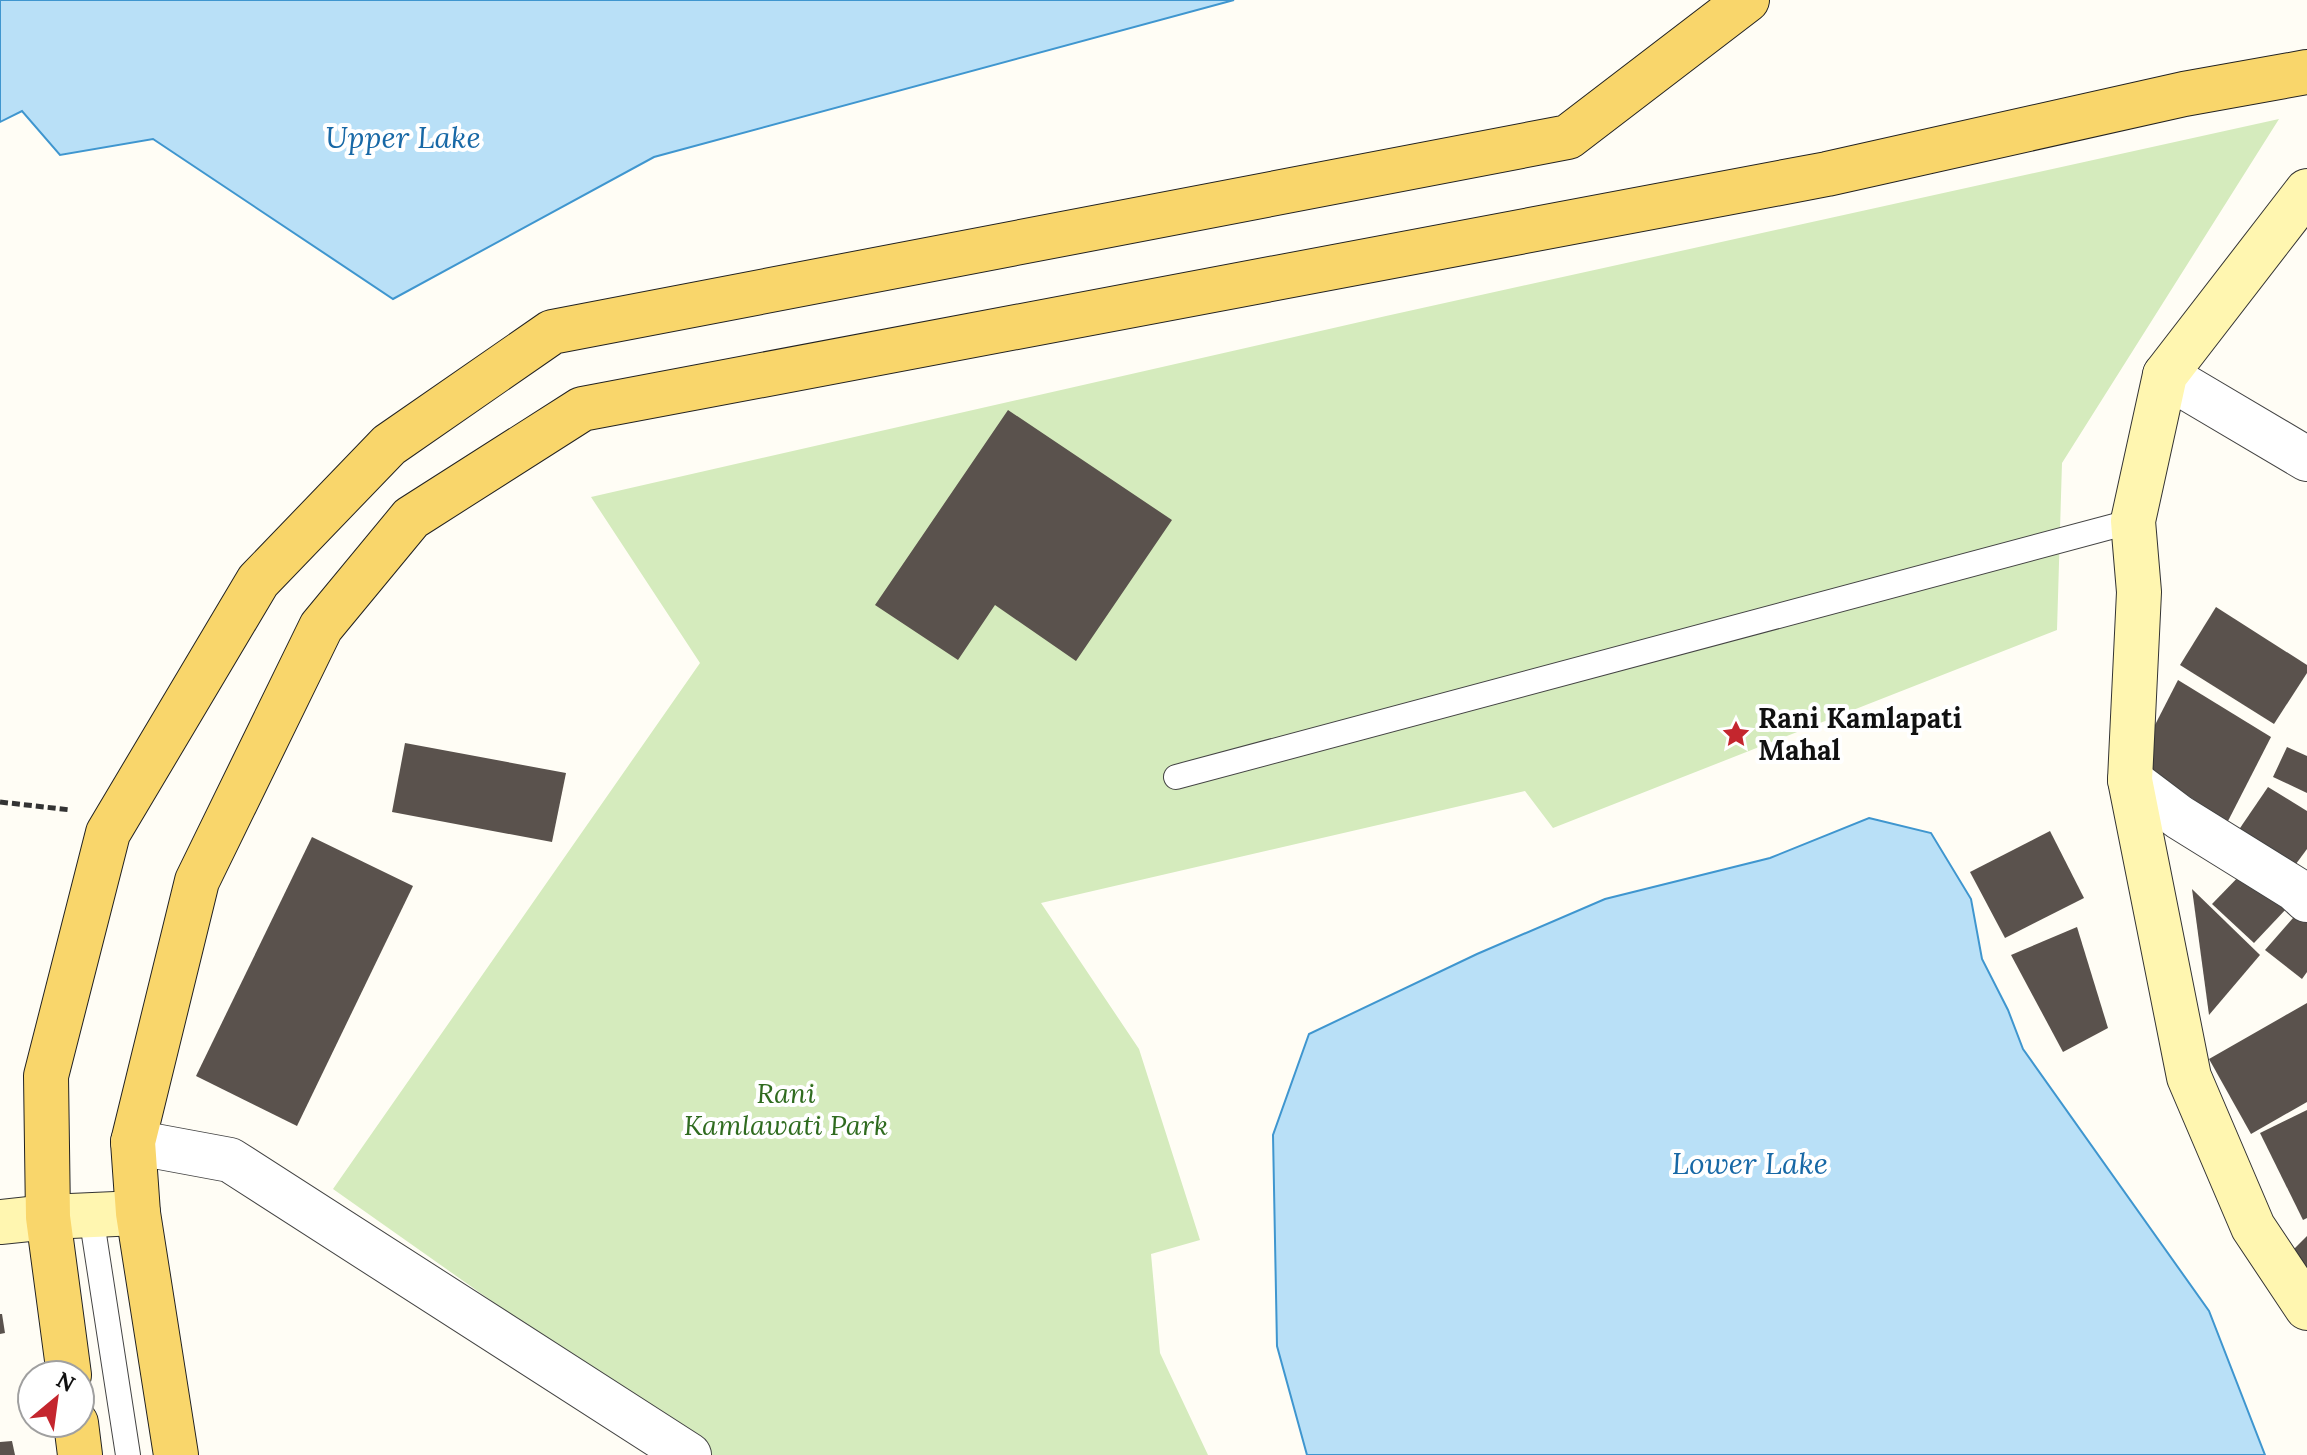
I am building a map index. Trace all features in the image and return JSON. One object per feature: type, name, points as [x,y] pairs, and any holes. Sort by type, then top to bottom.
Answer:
[{"type":"main road","points":[[67,1359],[48,1217],[46,1076],[108,833],[258,581],[389,445],[552,332],[1568,137],[1747,0]]},
{"type":"main road","points":[[176,1455],[138,1213],[133,1142],[197,881],[321,627],[411,518],[582,409],[1827,174],[2184,94],[2307,72]]},
{"type":"main road","points":[[2307,191],[2165,375],[2133,521],[2139,592],[2130,780],[2189,1077],[2253,1227],[2307,1308]]},
{"type":"main road","points":[[0,1222],[138,1213]]},
{"type":"street","points":[[2165,375],[2307,459]]},
{"type":"street","points":[[2130,780],[2179,817],[2295,889],[2307,900]]},
{"type":"street","points":[[133,1142],[230,1160],[689,1455]]},
{"type":"lane","points":[[1176,777],[2133,521]]},
{"type":"lane","points":[[91,1215],[128,1455]]},
{"type":"path","points":[[0,802],[119,815]]},
{"type":"green space","name":"Rani Kamlawati Park","points":[[2279,119],[2062,463],[2057,630],[1553,828],[1525,791],[1041,903],[1139,1049],[1200,1240],[1151,1254],[1160,1353],[1208,1455],[710,1455],[333,1189],[700,663],[591,497],[1386,316]]},
{"type":"water","name":"Upper Lake","points":[[0,0],[1234,0],[654,157],[393,299],[153,139],[60,155],[22,111],[0,122]]},
{"type":"water","name":"Lower Lake","points":[[1869,818],[1931,833],[1971,899],[1982,959],[2008,1010],[2023,1049],[2209,1311],[2265,1455],[1307,1455],[1277,1346],[1273,1135],[1309,1034],[1477,954],[1605,899],[1770,858]]},
{"type":"building","points":[[1008,410],[1172,520],[1076,661],[995,605],[958,660],[875,605]]},
{"type":"building","points":[[2216,607],[2307,665],[2307,673],[2274,724],[2180,665]]},
{"type":"building","points":[[2178,680],[2271,737],[2227,823],[2137,760]]},
{"type":"building","points":[[405,743],[566,773],[552,842],[392,812]]},
{"type":"building","points":[[2287,747],[2307,756],[2307,793],[2273,777]]},
{"type":"building","points":[[2268,787],[2307,811],[2307,849],[2290,872],[2238,831]]},
{"type":"building","points":[[2050,831],[2084,898],[2005,938],[1970,872]]},
{"type":"building","points":[[312,837],[413,886],[297,1126],[196,1076]]},
{"type":"building","points":[[2247,868],[2290,905],[2254,943],[2212,904]]},
{"type":"building","points":[[2192,889],[2260,955],[2209,1015]]},
{"type":"building","points":[[2300,910],[2307,916],[2307,972],[2302,979],[2265,950]]},
{"type":"building","points":[[2077,927],[2108,1028],[2063,1052],[2011,955]]},
{"type":"building","points":[[2307,1003],[2307,1102],[2251,1134],[2209,1059]]},
{"type":"building","points":[[2307,1110],[2307,1218],[2303,1220],[2260,1133]]},
{"type":"building","points":[[2307,1236],[2307,1274],[2287,1256]]},
{"type":"building","points":[[0,1314],[5,1333],[0,1334]]},
{"type":"building","points":[[12,1441],[15,1455],[0,1455],[0,1442]]},
{"type":"place","name":"Rani Kamlapati Mahal","points":[[1736,734]]}]
